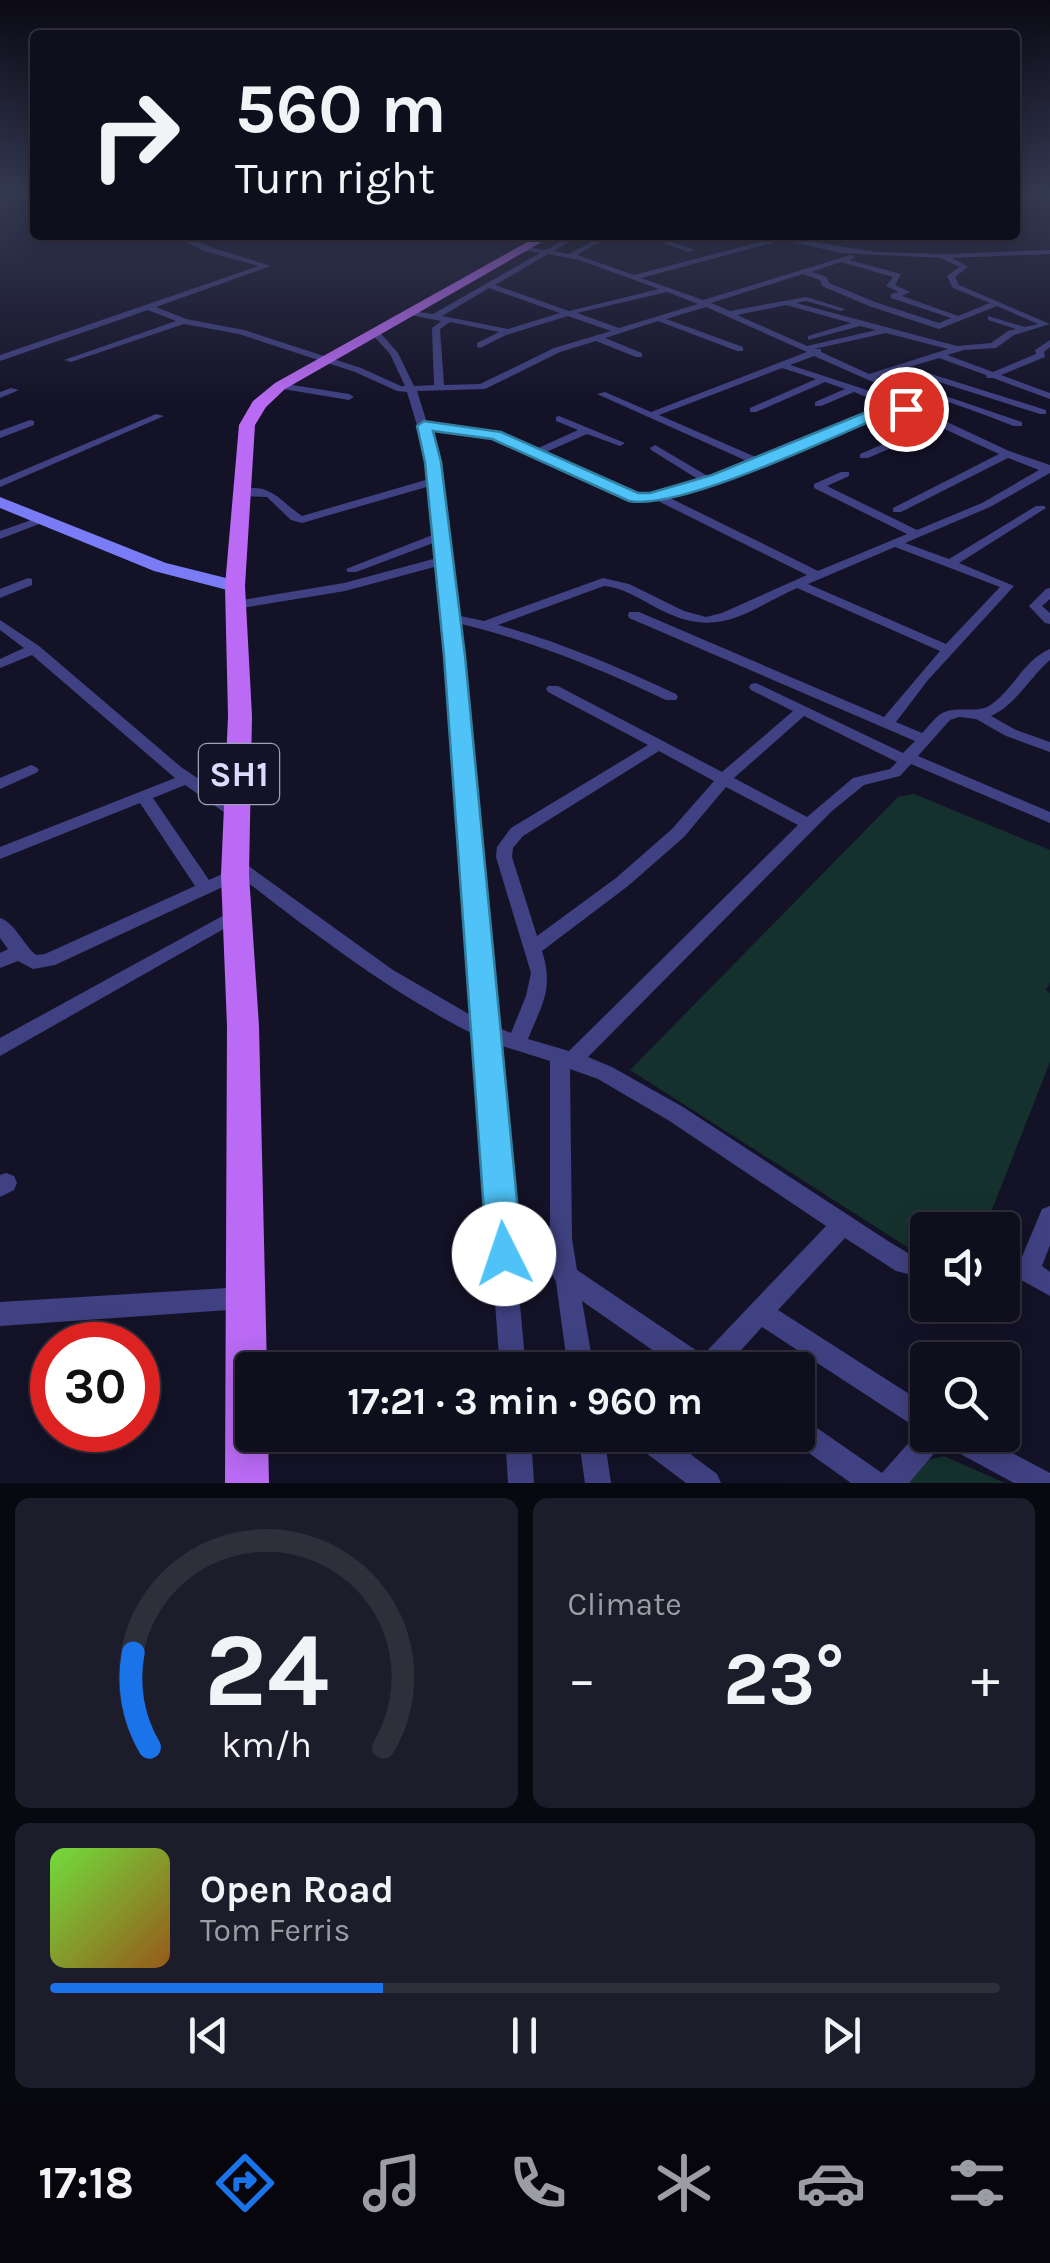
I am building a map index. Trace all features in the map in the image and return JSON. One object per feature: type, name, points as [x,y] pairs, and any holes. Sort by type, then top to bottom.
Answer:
[{"type":"main road","name":"SH1","points":[[247,1483],[243,1026],[236,871],[240,716],[235,596],[247,426],[259,404],[280,386],[374,332],[421,315],[509,263]]},
{"type":"street","points":[[0,358],[267,266],[257,263]]},
{"type":"street","points":[[421,315],[490,286],[518,263]]},
{"type":"street","points":[[590,263],[704,303],[814,349],[887,385],[922,392],[1018,424]]},
{"type":"street","points":[[631,278],[682,263]]},
{"type":"street","points":[[146,306],[184,322],[241,332],[358,370],[395,388],[482,387],[557,350],[829,263]]},
{"type":"street","points":[[852,263],[898,276],[890,286],[906,292],[894,296],[955,317],[996,303]]},
{"type":"street","points":[[955,263],[964,268],[951,276],[956,286],[1048,325]]},
{"type":"street","points":[[802,271],[824,279],[825,284],[840,292],[939,326]]},
{"type":"street","points":[[490,286],[620,331]]},
{"type":"street","points":[[480,345],[508,332],[572,313],[666,290]]},
{"type":"street","points":[[728,314],[814,300],[874,319]]},
{"type":"street","points":[[786,303],[958,349]]},
{"type":"street","points":[[797,342],[898,313]]},
{"type":"street","points":[[421,315],[508,332]]},
{"type":"street","points":[[916,336],[955,321],[955,317]]},
{"type":"street","points":[[991,318],[1024,329]]},
{"type":"street","points":[[658,319],[740,349]]},
{"type":"street","points":[[438,386],[436,328],[448,320]]},
{"type":"street","points":[[68,360],[184,322]]},
{"type":"street","points":[[870,376],[958,349],[994,346],[1024,329],[1048,325]]},
{"type":"street","points":[[652,416],[814,349],[886,330]]},
{"type":"street","points":[[374,332],[394,354],[410,388],[424,426],[434,481],[512,1352]]},
{"type":"street","points":[[597,338],[639,354]]},
{"type":"street","points":[[966,386],[1042,356],[1040,349],[1050,343]]},
{"type":"street","points":[[940,356],[1050,396]]},
{"type":"street","points":[[1035,359],[1050,364]]},
{"type":"street","points":[[779,364],[896,404],[1005,455],[1049,469]]},
{"type":"street","points":[[900,366],[1044,412]]},
{"type":"street","points":[[753,410],[823,380]]},
{"type":"street","points":[[872,395],[887,385]]},
{"type":"street","points":[[280,386],[349,397]]},
{"type":"street","points":[[0,395],[14,390]]},
{"type":"street","points":[[818,404],[852,390]]},
{"type":"street","points":[[602,394],[756,462]]},
{"type":"street","points":[[424,426],[486,432],[635,498],[658,496],[710,481],[896,404]]},
{"type":"street","points":[[0,484],[159,416]]},
{"type":"street","points":[[560,419],[620,443]]},
{"type":"street","points":[[0,434],[30,422]]},
{"type":"street","points":[[864,456],[941,423]]},
{"type":"street","points":[[534,453],[585,430]]},
{"type":"street","points":[[655,448],[710,481]]},
{"type":"street","points":[[896,510],[1005,455]]},
{"type":"street","points":[[487,625],[610,581],[655,604],[711,621],[986,504],[1049,469]]},
{"type":"street","points":[[844,474],[818,486],[916,534]]},
{"type":"street","points":[[240,494],[270,494],[302,520],[434,481]]},
{"type":"street","points":[[658,496],[816,575]]},
{"type":"street","points":[[0,502],[235,596],[345,587],[444,560]]},
{"type":"street","points":[[950,564],[1040,508]]},
{"type":"street","points":[[0,535],[43,518]]},
{"type":"street","points":[[352,570],[441,536]]},
{"type":"street","points":[[887,723],[1008,586],[897,544]]},
{"type":"street","points":[[0,594],[28,582]]},
{"type":"street","points":[[802,582],[802,586],[948,650]]},
{"type":"street","points":[[1050,592],[1035,606],[1050,620]]},
{"type":"street","points":[[634,615],[923,738]]},
{"type":"street","points":[[449,617],[571,652],[671,697]]},
{"type":"street","points":[[0,624],[184,780],[237,814]]},
{"type":"street","points":[[0,664],[34,649]]},
{"type":"street","points":[[980,716],[998,708],[1042,667],[1050,653]]},
{"type":"street","points":[[756,687],[906,758],[1050,818]]},
{"type":"street","points":[[552,689],[808,824]]},
{"type":"street","points":[[535,947],[610,892],[664,845],[699,812],[724,778],[801,711]]},
{"type":"street","points":[[578,1352],[564,1274],[560,1198],[566,1059],[808,824],[858,781],[894,774],[923,738],[951,714],[980,716],[1050,747]]},
{"type":"street","points":[[517,1042],[536,996],[540,973],[504,857],[505,847],[517,832],[662,744]]},
{"type":"street","points":[[0,784],[31,770]]},
{"type":"street","points":[[0,853],[184,780]]},
{"type":"street","points":[[143,796],[205,888]]},
{"type":"street","points":[[0,924],[20,952],[33,962],[48,960],[236,871],[395,981],[485,1031],[600,1071],[910,1264]]},
{"type":"street","points":[[0,1048],[237,914]]},
{"type":"street","points":[[0,961],[20,952]]},
{"type":"street","points":[[1028,1272],[1050,1216]]},
{"type":"street","points":[[723,1352],[843,1224]]},
{"type":"street","points":[[1020,1270],[1050,1285]]},
{"type":"street","points":[[564,1274],[681,1352]]},
{"type":"street","points":[[0,1314],[247,1298]]},
{"type":"street","points":[[760,1312],[910,1410]]},
{"type":"street","points":[[815,1442],[874,1483]]},
{"type":"street","points":[[519,1452],[522,1483]]},
{"type":"street","points":[[593,1452],[598,1483]]},
{"type":"street","points":[[669,1452],[708,1483]]},
{"type":"street","points":[[891,1483],[917,1452]]},
{"type":"street","points":[[982,1452],[1040,1483]]},
{"type":"green space","points":[[914,794],[1050,850],[1050,983],[1046,990],[1050,993],[1050,1062],[991,1212],[910,1212],[910,1249],[630,1070],[898,797]]},
{"type":"green space","points":[[944,1456],[1005,1483],[906,1483],[922,1461]]},
{"type":"route","points":[[504,1254],[454,656],[433,462],[424,426],[496,435],[635,498],[650,498],[718,478],[896,404],[906,409]]}]
